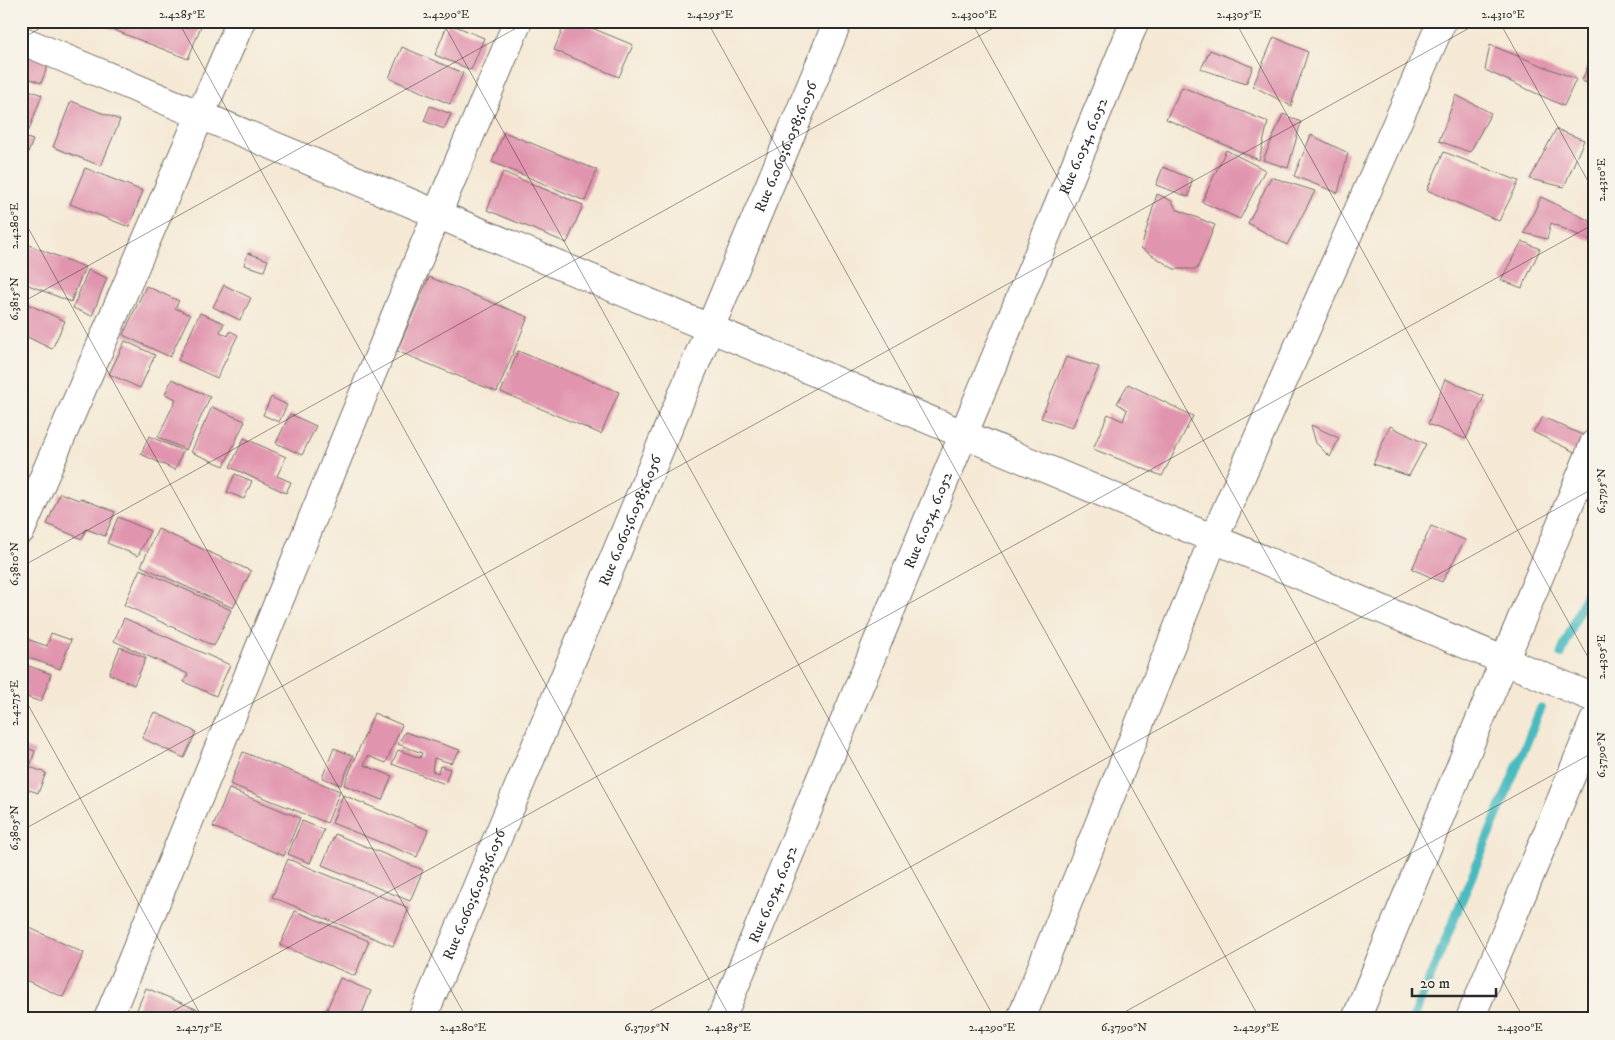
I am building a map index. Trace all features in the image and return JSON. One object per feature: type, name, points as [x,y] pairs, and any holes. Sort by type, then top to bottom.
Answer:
[{"type":"street","points":[[21,530],[241,21]]},
{"type":"street","points":[[108,1019],[437,214],[518,21]]},
{"type":"street","name":"Rue 6.060;6.058;6.056","points":[[422,1019],[838,21]]},
{"type":"street","name":"Rue 6.054, 6.052","points":[[721,1019],[1135,21]]},
{"type":"street","points":[[1021,1019],[1213,540],[1442,21]]},
{"type":"street","points":[[21,40],[1586,695]]},
{"type":"street","points":[[1356,1019],[1514,665],[1594,444]]},
{"type":"street","points":[[1470,1019],[1594,721]]},
{"type":"building","points":[[106,21],[203,21],[188,59],[104,26]]},
{"type":"building","points":[[566,21],[575,21],[633,45],[619,77],[554,50]]},
{"type":"building","points":[[448,23],[484,38],[471,70],[435,55]]},
{"type":"building","points":[[1274,37],[1308,52],[1291,106],[1253,86]]},
{"type":"building","points":[[1490,45],[1576,79],[1564,106],[1485,70]]},
{"type":"building","points":[[402,47],[463,73],[450,104],[389,78]]},
{"type":"building","points":[[1594,49],[1594,86],[1582,81]]},
{"type":"building","points":[[1210,50],[1253,67],[1246,84],[1201,69]]},
{"type":"building","points":[[21,52],[49,63],[41,83],[21,75]]},
{"type":"building","points":[[21,87],[42,95],[29,130],[21,127]]},
{"type":"building","points":[[1182,87],[1268,122],[1259,160],[1166,119]]},
{"type":"building","points":[[1456,95],[1491,113],[1470,152],[1439,141]]},
{"type":"building","points":[[71,101],[120,120],[101,166],[53,147]]},
{"type":"building","points":[[430,106],[451,114],[444,129],[424,121]]},
{"type":"building","points":[[1283,114],[1301,122],[1288,168],[1263,160]]},
{"type":"building","points":[[1556,129],[1584,140],[1564,187],[1530,179]]},
{"type":"building","points":[[504,132],[597,170],[585,201],[492,162]]},
{"type":"building","points":[[1311,135],[1348,153],[1338,193],[1294,176]]},
{"type":"building","points":[[21,136],[33,140],[21,171]]},
{"type":"building","points":[[1226,150],[1265,170],[1240,219],[1202,202]]},
{"type":"building","points":[[1444,152],[1519,181],[1499,221],[1427,190]]},
{"type":"building","points":[[1163,167],[1192,179],[1189,197],[1156,185]]},
{"type":"building","points":[[85,168],[143,191],[129,227],[70,204]]},
{"type":"building","points":[[503,172],[583,205],[567,243],[487,210]]},
{"type":"building","points":[[1271,177],[1315,191],[1287,245],[1248,223]]},
{"type":"building","points":[[1157,194],[1172,201],[1176,209],[1215,225],[1197,269],[1174,269],[1141,248]]},
{"type":"building","points":[[1541,197],[1594,223],[1594,242],[1551,223],[1547,239],[1524,233]]},
{"type":"building","points":[[1522,241],[1540,249],[1522,288],[1501,280]]},
{"type":"building","points":[[21,242],[85,267],[71,302],[21,282]]},
{"type":"building","points":[[248,253],[268,260],[264,271],[244,265]]},
{"type":"building","points":[[88,270],[107,278],[92,316],[73,308]]},
{"type":"building","points":[[429,277],[528,317],[497,392],[397,351]]},
{"type":"building","points":[[224,285],[251,298],[240,320],[213,307]]},
{"type":"building","points":[[146,286],[179,301],[175,308],[190,315],[170,357],[123,335]]},
{"type":"building","points":[[21,301],[65,321],[52,349],[21,334]]},
{"type":"building","points":[[200,313],[224,323],[220,332],[228,336],[230,331],[238,335],[217,378],[178,360]]},
{"type":"building","points":[[125,341],[155,355],[140,388],[109,374]]},
{"type":"building","points":[[518,351],[619,392],[601,434],[501,392]]},
{"type":"building","points":[[1066,357],[1099,367],[1072,428],[1041,418]]},
{"type":"building","points":[[172,379],[210,397],[186,450],[158,437],[176,399],[165,394]]},
{"type":"building","points":[[1445,379],[1484,396],[1466,439],[1428,424]]},
{"type":"building","points":[[1128,384],[1193,416],[1162,476],[1093,449],[1108,414],[1123,421],[1127,410],[1117,403]]},
{"type":"building","points":[[271,397],[287,405],[279,422],[263,415]]},
{"type":"building","points":[[212,407],[245,421],[224,466],[191,452]]},
{"type":"building","points":[[290,414],[316,426],[302,455],[276,443]]},
{"type":"building","points":[[1543,417],[1591,439],[1581,455],[1533,432]]},
{"type":"building","points":[[1311,425],[1339,438],[1330,457],[1316,443]]},
{"type":"building","points":[[1390,426],[1426,444],[1409,476],[1373,464]]},
{"type":"building","points":[[149,436],[183,451],[175,470],[141,454]]},
{"type":"building","points":[[244,438],[286,457],[277,476],[291,482],[286,493],[230,467]]},
{"type":"building","points":[[235,474],[252,481],[244,499],[227,492]]},
{"type":"building","points":[[60,493],[79,500],[80,498],[115,512],[105,536],[86,529],[82,539],[47,524]]},
{"type":"building","points":[[118,517],[150,531],[138,556],[107,543]]},
{"type":"building","points":[[1431,526],[1465,540],[1442,582],[1412,569]]},
{"type":"building","points":[[158,529],[251,571],[233,608],[141,566]]},
{"type":"building","points":[[140,569],[231,610],[214,646],[124,605]]},
{"type":"building","points":[[124,618],[230,665],[216,696],[184,682],[188,674],[114,641]]},
{"type":"building","points":[[51,633],[71,640],[60,669],[21,655],[21,637],[47,646]]},
{"type":"building","points":[[120,647],[146,658],[134,685],[109,674]]},
{"type":"building","points":[[21,663],[51,674],[41,702],[21,695]]},
{"type":"building","points":[[154,712],[196,732],[184,758],[142,738]]},
{"type":"building","points":[[374,713],[402,725],[386,763],[368,756],[364,765],[392,776],[382,800],[344,785]]},
{"type":"building","points":[[405,732],[460,750],[451,763],[434,758],[432,771],[438,773],[440,766],[450,769],[445,784],[392,764],[398,750],[420,758],[422,753],[398,744]]},
{"type":"building","points":[[21,746],[35,751],[30,767],[46,773],[38,793],[21,787]]},
{"type":"building","points":[[334,748],[353,756],[341,785],[322,778]]},
{"type":"building","points":[[243,752],[340,791],[327,823],[230,784]]},
{"type":"building","points":[[229,789],[300,818],[284,856],[213,827]]},
{"type":"building","points":[[343,795],[428,830],[417,857],[332,823]]},
{"type":"building","points":[[302,821],[324,830],[310,863],[288,854]]},
{"type":"building","points":[[335,834],[423,870],[410,901],[322,865]]},
{"type":"building","points":[[288,859],[409,908],[393,946],[272,897]]},
{"type":"building","points":[[295,911],[369,941],[355,976],[280,945]]},
{"type":"building","points":[[21,924],[84,953],[63,997],[21,978]]},
{"type":"building","points":[[340,978],[371,991],[360,1019],[323,1019]]},
{"type":"building","points":[[146,988],[220,1019],[133,1019]]},
{"type":"waterway","points":[[1561,654],[1594,576]]},
{"type":"waterway","points":[[1413,1019],[1541,708]]}]
